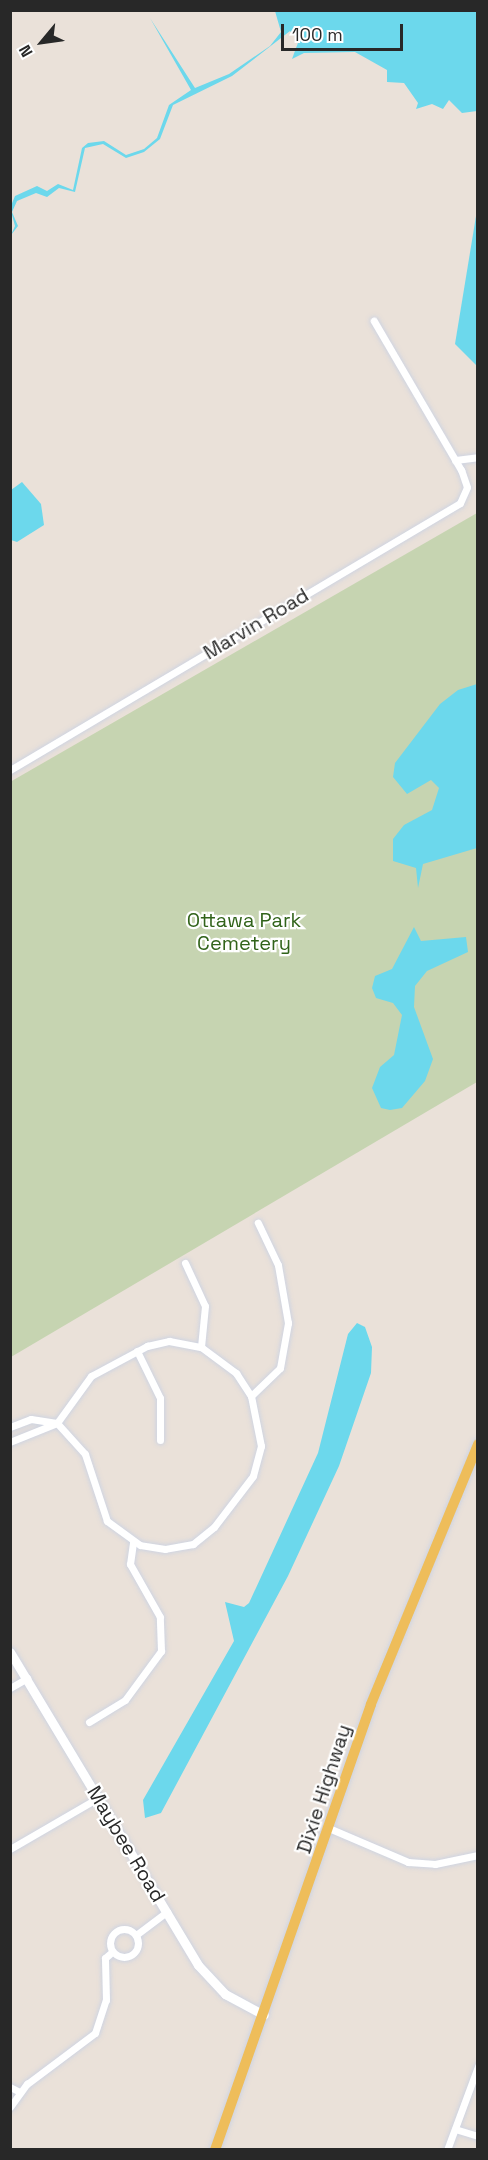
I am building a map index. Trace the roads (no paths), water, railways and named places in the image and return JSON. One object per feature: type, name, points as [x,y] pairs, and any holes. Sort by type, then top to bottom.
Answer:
[{"type":"main road","name":"Dixie Highway","points":[[215,2150],[331,1829],[371,1704],[477,1444]]},
{"type":"main road","name":"Maybee Road","points":[[10,1652],[205,1975],[225,1994],[264,2015]]},
{"type":"street","points":[[374,321],[455,460],[477,457]]},
{"type":"street","name":"Marvin Road","points":[[10,770],[453,508],[467,488],[455,460]]},
{"type":"street","points":[[251,1396],[280,1368],[288,1323],[278,1265],[258,1223]]},
{"type":"street","points":[[185,1263],[205,1306],[201,1347]]},
{"type":"street","points":[[251,1396],[236,1373],[201,1347],[169,1341],[137,1351],[80,1384],[57,1424],[13,1441],[10,1428],[31,1419],[57,1424],[85,1454],[107,1521],[133,1542],[165,1549],[193,1544],[245,1491],[261,1446],[251,1396]]},
{"type":"street","points":[[137,1351],[160,1398],[160,1440]]},
{"type":"street","points":[[89,1722],[112,1708],[148,1672],[160,1651],[160,1617],[130,1564],[133,1542]]},
{"type":"street","points":[[10,1688],[27,1678]]},
{"type":"street","points":[[10,1849],[98,1798]]},
{"type":"street","points":[[331,1829],[408,1862],[435,1864],[477,1855]]},
{"type":"street","points":[[136,1935],[126,1929],[116,1932],[110,1941],[112,1952],[122,1958],[132,1955],[136,1935],[167,1912]]},
{"type":"street","points":[[10,2107],[20,2092],[95,2033],[106,2000],[105,1959],[112,1952]]},
{"type":"street","points":[[447,2150],[477,2066]]},
{"type":"street","points":[[10,2087],[20,2092]]},
{"type":"street","points":[[454,2129],[477,2136]]},
{"type":"water","points":[[275,11],[477,11],[477,111],[462,113],[449,100],[443,109],[432,104],[416,109],[418,103],[404,83],[387,82],[387,70],[355,52],[304,53],[292,59],[299,40],[290,31],[232,76],[173,105],[160,139],[144,152],[126,158],[103,144],[85,148],[75,192],[59,188],[47,197],[36,193],[17,201],[12,212],[18,226],[11,235],[15,226],[10,208],[15,196],[37,186],[47,191],[58,184],[73,190],[82,148],[88,143],[104,141],[126,155],[144,149],[157,138],[169,105],[191,90],[150,18],[195,88],[229,74],[270,46],[281,32]]},
{"type":"water","points":[[477,210],[478,366],[455,344]]},
{"type":"water","points":[[22,482],[41,504],[44,525],[17,542],[11,540],[11,490]]},
{"type":"water","points":[[477,684],[477,848],[423,864],[418,888],[416,868],[393,861],[393,839],[404,825],[432,810],[439,788],[431,780],[407,794],[393,777],[395,763],[440,704],[458,690]]},
{"type":"water","points":[[414,927],[421,941],[466,937],[468,952],[427,971],[415,986],[414,1007],[433,1059],[425,1081],[402,1108],[390,1110],[381,1108],[372,1088],[380,1067],[394,1055],[402,1015],[393,1003],[376,998],[372,988],[375,976],[392,969]]},
{"type":"water","points":[[357,1323],[365,1327],[372,1347],[371,1373],[339,1466],[288,1576],[161,1813],[145,1818],[143,1800],[234,1641],[225,1602],[244,1607],[249,1603],[318,1453],[348,1334]]},
{"type":"park label","name":"Ottawa Park Cemetery","points":[[244,932]]}]
